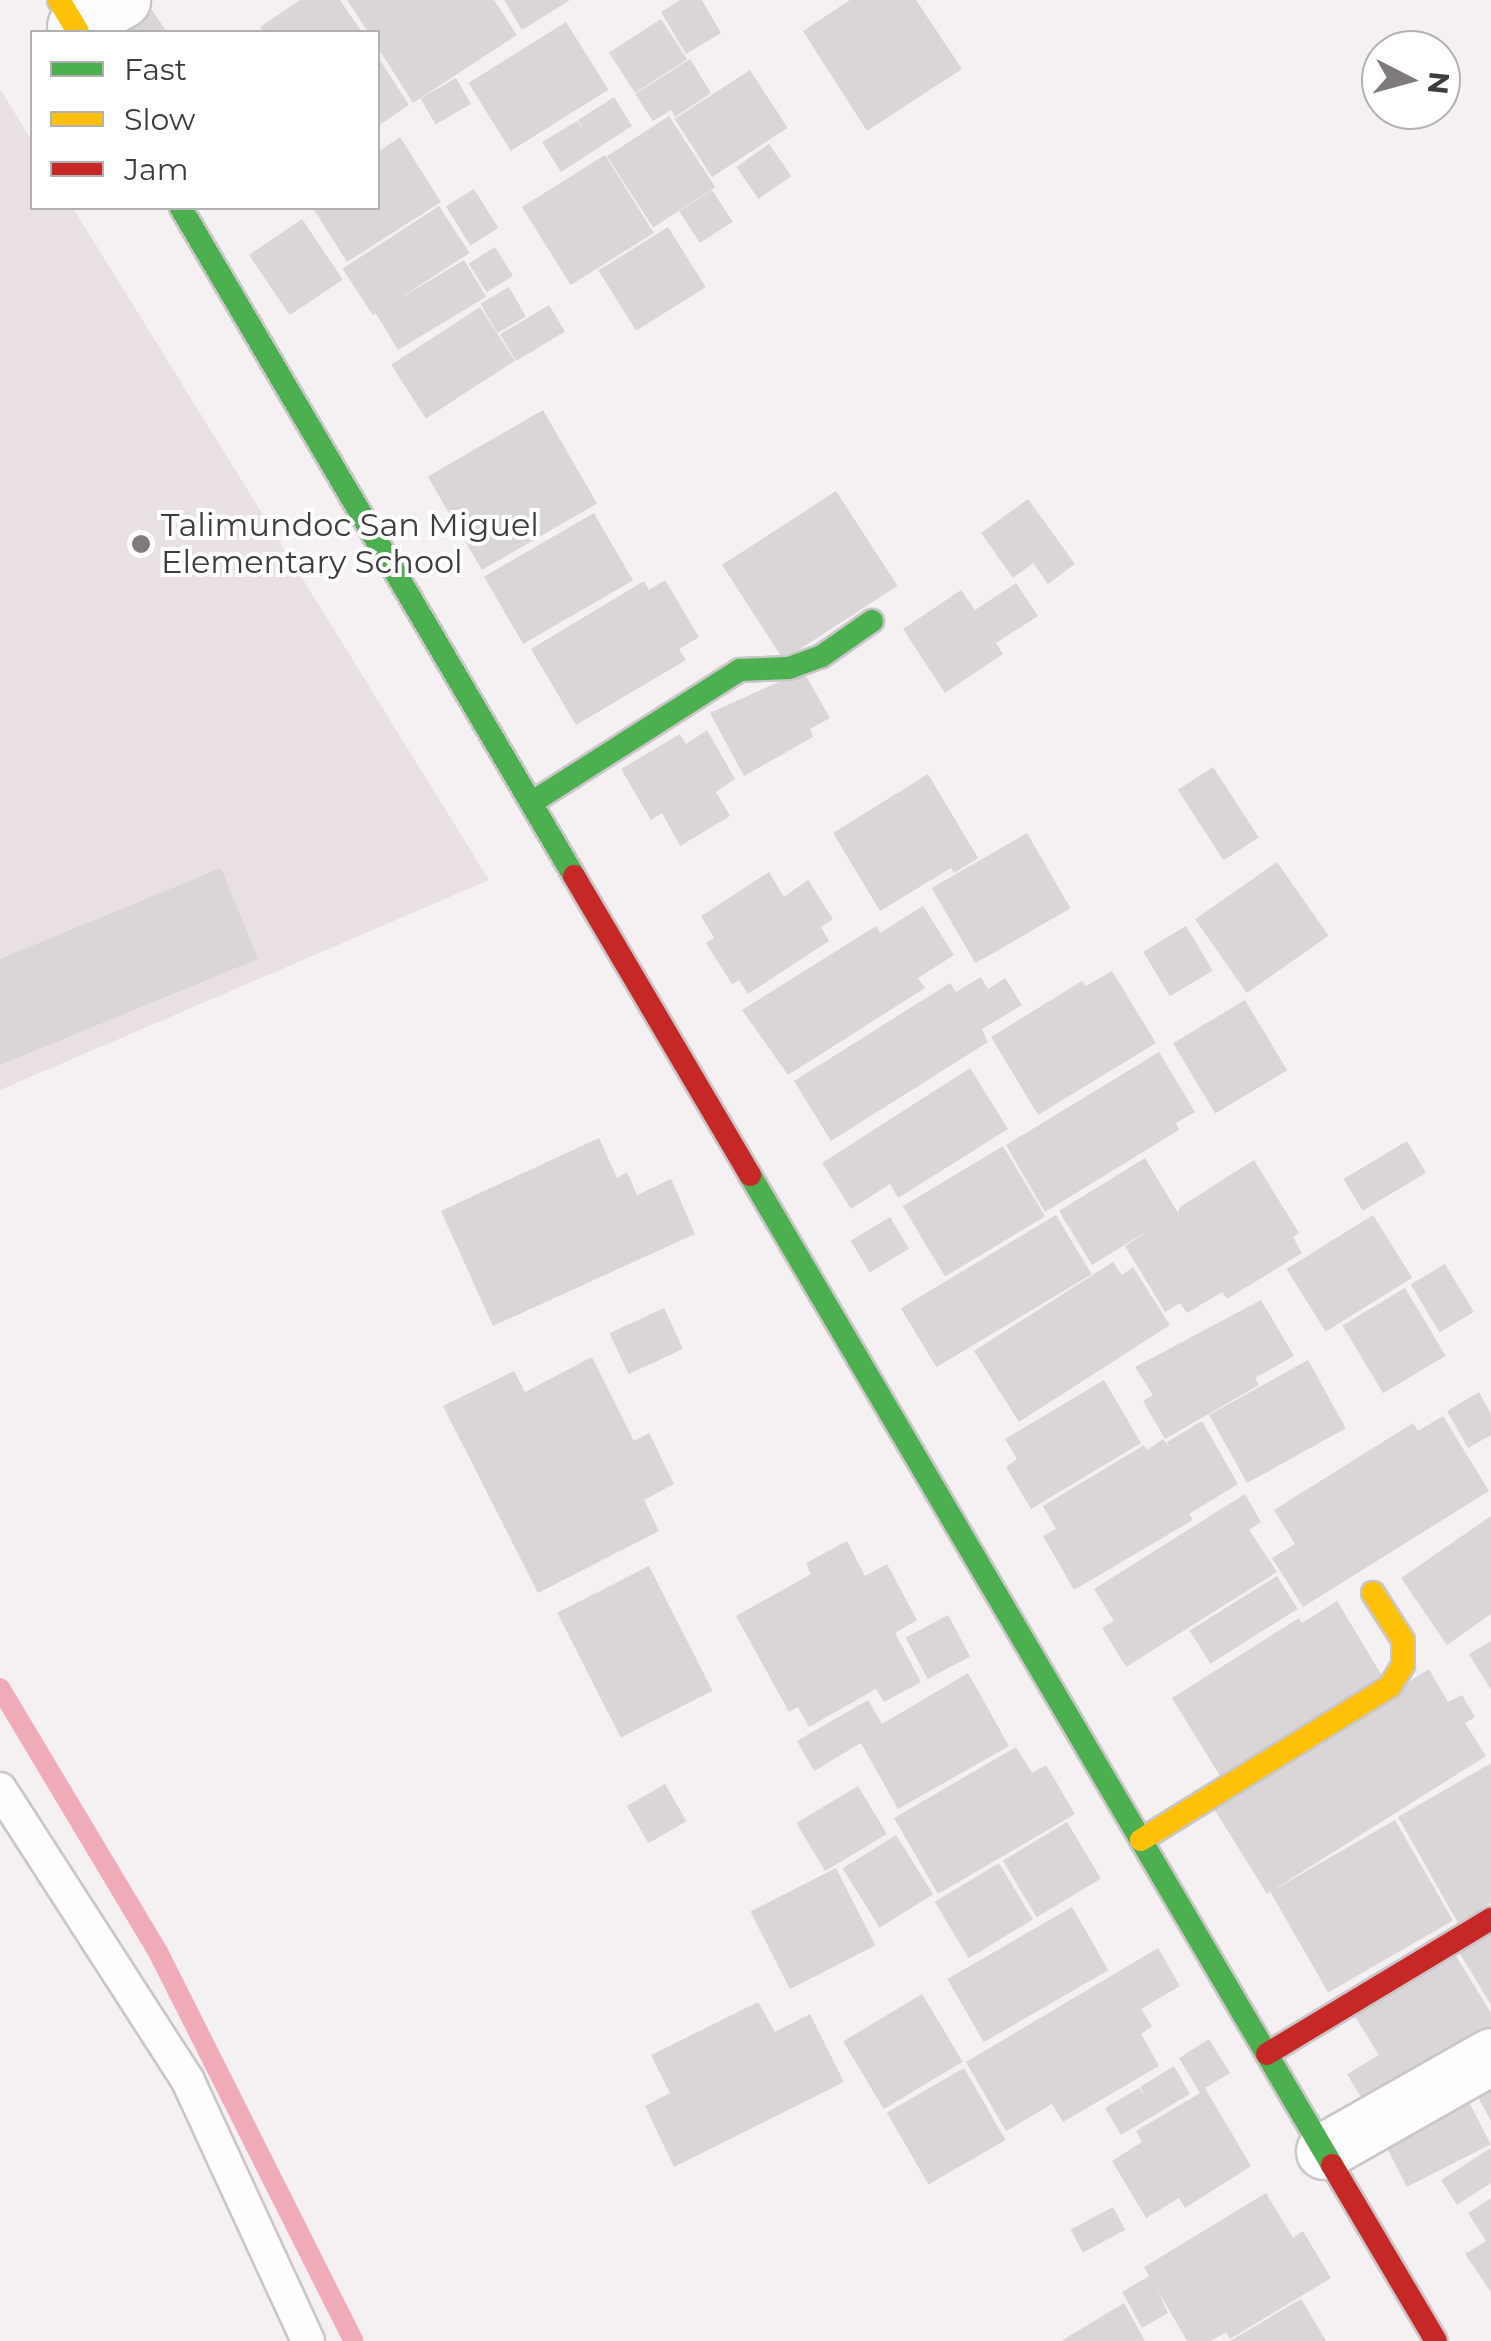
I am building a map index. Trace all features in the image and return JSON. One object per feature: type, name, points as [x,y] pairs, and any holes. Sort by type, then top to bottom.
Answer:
[{"type":"street","points":[[71,20],[122,0]]},
{"type":"street","points":[[182,210],[1436,2341]]},
{"type":"street","points":[[532,803],[740,670],[789,668],[822,656],[872,622]]},
{"type":"street","points":[[1141,1840],[1390,1686],[1402,1665],[1403,1640],[1373,1593]]},
{"type":"street","points":[[1267,2054],[1491,1920]]},
{"type":"street","points":[[1324,2151],[1491,2056]]},
{"type":"lane","points":[[0,1789],[188,2081],[308,2341]]},
{"type":"shaded area","name":"Talimundoc San Miguel Elementary School","points":[[0,89],[30,138],[30,210],[74,210],[489,880],[0,1090]]},
{"type":"building","points":[[300,0],[340,0],[361,30],[262,30],[260,27]]},
{"type":"building","points":[[347,0],[494,0],[517,35],[413,103],[380,51],[380,30],[367,30]]},
{"type":"building","points":[[504,0],[570,0],[522,30]]},
{"type":"building","points":[[680,0],[702,0],[721,33],[686,54],[661,12]]},
{"type":"building","points":[[850,0],[916,0],[962,69],[867,131],[803,31]]},
{"type":"building","points":[[148,4],[166,30],[108,30]]},
{"type":"building","points":[[661,19],[687,59],[635,93],[609,53]]},
{"type":"building","points":[[566,22],[608,90],[511,151],[468,83]]},
{"type":"building","points":[[690,59],[711,93],[675,117],[671,110],[653,121],[635,94]]},
{"type":"building","points":[[380,60],[409,105],[380,125]]},
{"type":"building","points":[[750,70],[788,128],[712,177],[675,119]]},
{"type":"building","points":[[456,78],[471,104],[435,124],[420,98]]},
{"type":"building","points":[[614,97],[632,126],[561,172],[542,142],[577,121],[585,132],[578,120]]},
{"type":"building","points":[[669,116],[715,187],[653,228],[607,156]]},
{"type":"building","points":[[400,137],[441,202],[347,262],[314,210],[380,210],[380,151]]},
{"type":"building","points":[[769,144],[791,176],[759,199],[736,167]]},
{"type":"building","points":[[605,155],[654,233],[571,285],[522,207]]},
{"type":"building","points":[[474,189],[498,228],[470,245],[446,206]]},
{"type":"building","points":[[712,190],[733,222],[700,243],[679,211]]},
{"type":"building","points":[[439,206],[469,253],[373,316],[343,269]]},
{"type":"building","points":[[302,219],[343,280],[290,315],[249,255]]},
{"type":"building","points":[[668,227],[706,287],[636,331],[598,270]]},
{"type":"building","points":[[495,247],[513,276],[487,292],[469,263]]},
{"type":"building","points":[[464,260],[486,297],[398,350],[376,313]]},
{"type":"building","points":[[509,287],[526,316],[497,333],[480,304]]},
{"type":"building","points":[[549,305],[565,332],[516,361],[500,334]]},
{"type":"building","points":[[480,307],[515,361],[426,418],[391,365]]},
{"type":"building","points":[[543,410],[597,504],[482,570],[428,477]]},
{"type":"building","points":[[836,491],[898,586],[783,660],[722,565]]},
{"type":"building","points":[[1028,499],[1075,564],[1048,584],[1033,563],[1013,578],[981,533]]},
{"type":"building","points":[[594,513],[633,581],[523,644],[484,576]]},
{"type":"building","points":[[665,580],[699,637],[679,649],[686,660],[576,725],[531,649],[644,581],[649,590]]},
{"type":"building","points":[[1016,583],[1038,616],[996,643],[1003,654],[945,693],[903,629],[961,590],[975,610]]},
{"type":"building","points":[[803,671],[830,718],[810,729],[813,737],[744,776],[710,713]]},
{"type":"building","points":[[707,730],[735,779],[716,792],[730,816],[680,846],[662,813],[651,820],[621,769],[680,734],[686,744]]},
{"type":"building","points":[[1213,767],[1259,837],[1224,860],[1178,790]]},
{"type":"building","points":[[928,774],[978,858],[954,873],[951,868],[880,911],[833,833]]},
{"type":"building","points":[[1027,833],[1070,908],[975,963],[932,888]]},
{"type":"building","points":[[1277,862],[1329,936],[1247,993],[1195,919]]},
{"type":"building","points":[[221,868],[258,959],[0,1065],[0,959]]},
{"type":"building","points":[[769,872],[784,897],[808,880],[833,919],[821,927],[829,941],[748,994],[739,980],[732,984],[706,943],[714,938],[701,916]]},
{"type":"building","points":[[923,906],[954,955],[918,978],[925,988],[788,1075],[742,1010],[876,926],[880,933]]},
{"type":"building","points":[[1186,926],[1213,971],[1170,996],[1143,952]]},
{"type":"building","points":[[1112,971],[1156,1043],[1038,1115],[991,1037],[1082,981],[1086,986]]},
{"type":"building","points":[[981,977],[988,989],[1005,978],[1022,1005],[982,1029],[988,1042],[831,1141],[794,1081],[950,983],[956,992]]},
{"type":"building","points":[[1245,1000],[1287,1070],[1215,1114],[1173,1043]]},
{"type":"building","points":[[1159,1052],[1195,1112],[1176,1123],[1179,1130],[1045,1212],[1006,1145]]},
{"type":"building","points":[[970,1068],[1008,1129],[898,1198],[890,1184],[851,1209],[822,1163]]},
{"type":"building","points":[[599,1138],[617,1178],[627,1172],[637,1195],[671,1179],[695,1234],[493,1326],[441,1211]]},
{"type":"building","points":[[1407,1141],[1426,1173],[1363,1211],[1344,1179]]},
{"type":"building","points":[[1003,1146],[1045,1216],[945,1277],[903,1206]]},
{"type":"building","points":[[1145,1158],[1178,1213],[1180,1207],[1254,1160],[1299,1233],[1293,1237],[1302,1253],[1227,1299],[1222,1292],[1187,1313],[1180,1303],[1165,1312],[1125,1246],[1155,1226],[1092,1265],[1059,1211]]},
{"type":"building","points":[[1056,1215],[1092,1274],[936,1367],[901,1308]]},
{"type":"building","points":[[1373,1215],[1412,1278],[1326,1332],[1286,1269]]},
{"type":"building","points":[[890,1217],[909,1249],[870,1272],[851,1241]]},
{"type":"building","points":[[1113,1262],[1122,1275],[1133,1267],[1170,1325],[1019,1422],[974,1351]]},
{"type":"building","points":[[1445,1264],[1474,1312],[1440,1333],[1411,1285]]},
{"type":"building","points":[[1405,1288],[1446,1356],[1383,1393],[1342,1326]]},
{"type":"building","points":[[1261,1300],[1294,1356],[1255,1378],[1259,1385],[1165,1439],[1143,1401],[1153,1395],[1135,1367]]},
{"type":"building","points":[[664,1308],[683,1349],[629,1374],[610,1333]]},
{"type":"building","points":[[592,1357],[634,1441],[649,1433],[674,1484],[644,1500],[659,1531],[538,1593],[443,1406],[514,1371],[525,1392]]},
{"type":"building","points":[[1308,1360],[1346,1428],[1247,1483],[1209,1415]]},
{"type":"building","points":[[1104,1380],[1141,1443],[1031,1509],[1006,1467],[1017,1459],[1005,1439]]},
{"type":"building","points":[[1479,1392],[1491,1414],[1491,1435],[1468,1448],[1447,1411]]},
{"type":"building","points":[[1443,1416],[1489,1491],[1303,1607],[1272,1558],[1295,1544],[1274,1510],[1413,1423],[1418,1431]]},
{"type":"building","points":[[1202,1421],[1238,1484],[1189,1514],[1193,1520],[1074,1590],[1043,1536],[1056,1529],[1043,1506],[1144,1445],[1147,1450],[1163,1439],[1169,1447],[1167,1442]]},
{"type":"building","points":[[1245,1494],[1261,1522],[1249,1530],[1277,1572],[1126,1667],[1102,1628],[1114,1621],[1094,1589]]},
{"type":"building","points":[[1491,1516],[1491,1614],[1447,1645],[1401,1578]]},
{"type":"building","points":[[847,1541],[865,1576],[887,1564],[917,1620],[895,1633],[921,1682],[884,1702],[876,1689],[809,1727],[798,1707],[789,1712],[736,1616],[811,1574],[806,1563]]},
{"type":"building","points":[[649,1566],[713,1691],[621,1738],[557,1613]]},
{"type":"building","points":[[1277,1576],[1298,1609],[1210,1664],[1190,1631]]},
{"type":"building","points":[[1337,1601],[1384,1679],[1225,1784],[1172,1698],[1299,1618],[1302,1623]]},
{"type":"building","points":[[948,1615],[970,1656],[928,1679],[906,1638]]},
{"type":"building","points":[[1491,1641],[1491,1690],[1469,1654]]},
{"type":"building","points":[[1429,1669],[1448,1702],[1462,1695],[1475,1717],[1465,1723],[1486,1756],[1267,1894],[1211,1804]]},
{"type":"building","points":[[968,1673],[1009,1746],[898,1809],[861,1743],[814,1771],[797,1741],[868,1700],[882,1724]]},
{"type":"building","points":[[1016,1747],[1032,1773],[1046,1765],[1075,1814],[938,1894],[894,1818]]},
{"type":"building","points":[[1491,1763],[1491,1903],[1458,1923],[1398,1817]]},
{"type":"building","points":[[665,1784],[686,1821],[648,1843],[627,1806]]},
{"type":"building","points":[[858,1786],[887,1834],[825,1871],[796,1823]]},
{"type":"building","points":[[1395,1820],[1453,1920],[1328,1992],[1270,1892]]},
{"type":"building","points":[[1067,1822],[1101,1879],[1037,1917],[1003,1861]]},
{"type":"building","points":[[896,1835],[933,1894],[880,1928],[843,1868]]},
{"type":"building","points":[[999,1863],[1033,1920],[969,1958],[935,1902]]},
{"type":"building","points":[[836,1868],[875,1946],[790,1989],[750,1912]]},
{"type":"building","points":[[1072,1907],[1108,1970],[984,2042],[947,1979]]},
{"type":"building","points":[[1491,1933],[1491,2005],[1459,1952]]},
{"type":"building","points":[[1158,1948],[1180,1986],[1141,2009],[1152,2026],[1141,2034],[1159,2066],[1063,2122],[1052,2104],[1006,2131],[966,2062]]},
{"type":"building","points":[[1453,1951],[1491,2013],[1491,2045],[1373,2117],[1347,2074],[1379,2055],[1352,2012]]},
{"type":"building","points":[[922,1994],[963,2062],[884,2109],[843,2041]]},
{"type":"building","points":[[758,2002],[775,2032],[810,2014],[844,2082],[674,2167],[645,2106],[670,2093],[651,2055]]},
{"type":"building","points":[[1209,2039],[1230,2073],[1205,2088],[1251,2166],[1185,2208],[1179,2198],[1146,2218],[1112,2161],[1142,2142],[1136,2131],[1200,2093],[1179,2058]]},
{"type":"building","points":[[1174,2066],[1190,2094],[1121,2135],[1105,2108],[1139,2088],[1147,2098],[1140,2087]]},
{"type":"building","points":[[964,2068],[1006,2140],[928,2184],[887,2112]]},
{"type":"building","points":[[1491,2068],[1491,2121],[1469,2081]]},
{"type":"building","points":[[1463,2090],[1491,2144],[1407,2187],[1379,2133]]},
{"type":"building","points":[[1491,2148],[1491,2183],[1457,2205],[1441,2180]]},
{"type":"building","points":[[1266,2193],[1293,2238],[1303,2231],[1331,2278],[1230,2339],[1226,2332],[1211,2341],[1187,2341],[1157,2289],[1168,2313],[1142,2328],[1122,2292],[1149,2276],[1144,2267]]},
{"type":"building","points":[[1491,2198],[1491,2292],[1465,2254],[1486,2241],[1468,2213]]},
{"type":"building","points":[[1113,2207],[1125,2230],[1083,2252],[1071,2230]]},
{"type":"building","points":[[1301,2299],[1326,2341],[1230,2341]]},
{"type":"building","points":[[1124,2303],[1145,2341],[1061,2341]]},
{"type":"waterway","points":[[0,1688],[159,1954],[354,2341]]},
{"type":"traffic: fast","points":[[182,210],[574,876]]},
{"type":"traffic: fast","points":[[531,803],[740,670],[789,668],[822,656],[872,621]]},
{"type":"traffic: fast","points":[[750,1175],[1332,2165]]},
{"type":"traffic: slow","points":[[59,0],[77,30]]},
{"type":"traffic: slow","points":[[1141,1840],[1390,1686],[1403,1665],[1403,1640],[1373,1593]]},
{"type":"traffic: jam","points":[[574,876],[750,1175]]},
{"type":"traffic: jam","points":[[1267,2054],[1491,1919]]},
{"type":"traffic: jam","points":[[1332,2165],[1436,2341]]},
{"type":"place","name":"Talimundoc San Miguel Elementary School","points":[[141,544]]}]
